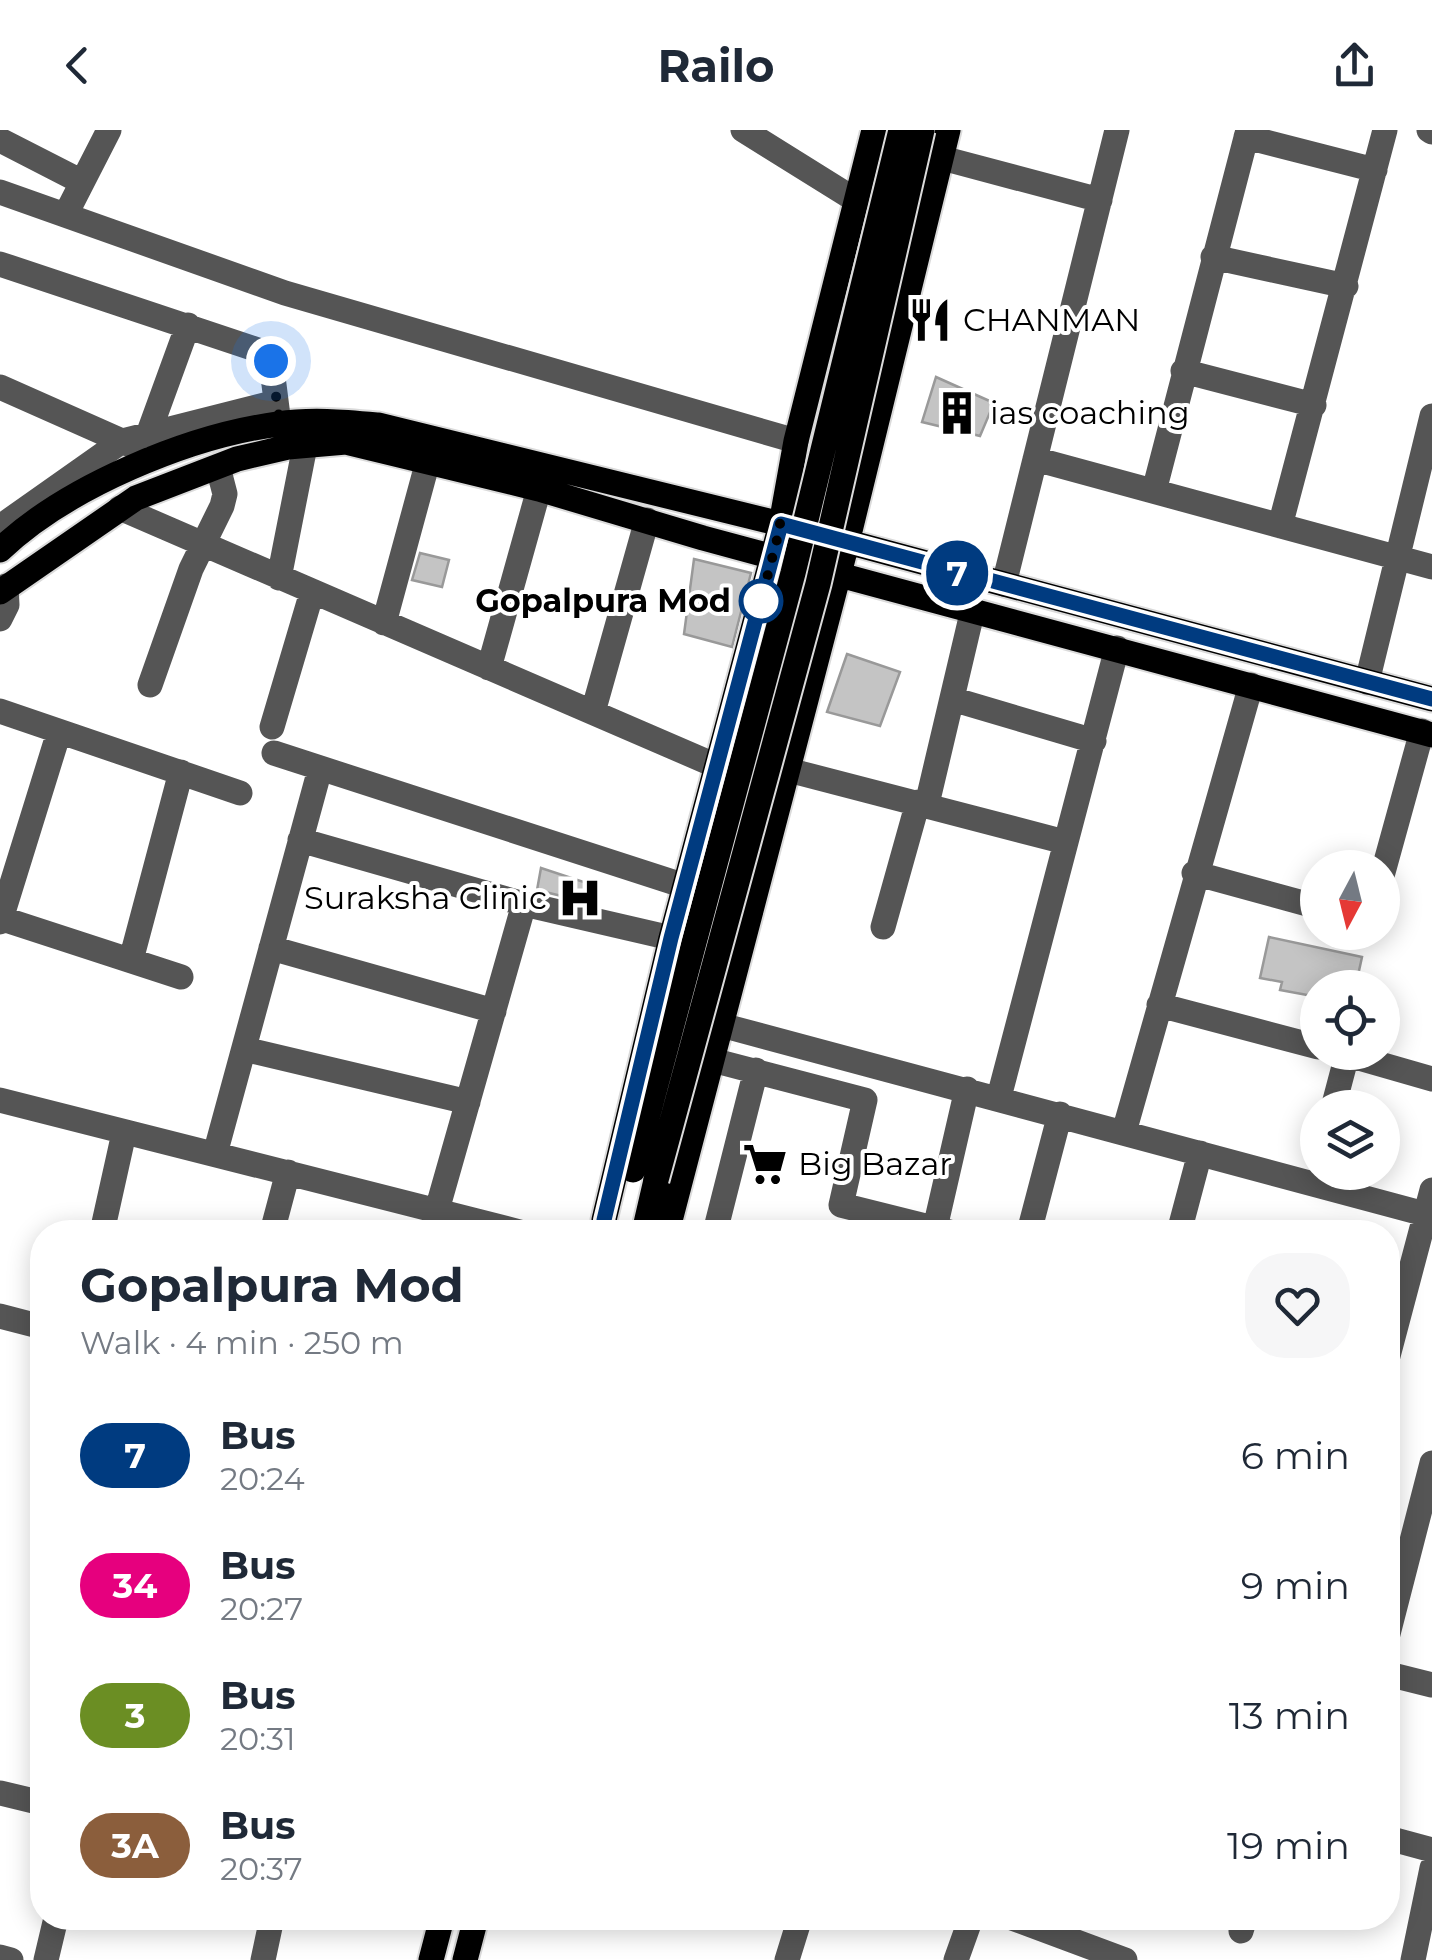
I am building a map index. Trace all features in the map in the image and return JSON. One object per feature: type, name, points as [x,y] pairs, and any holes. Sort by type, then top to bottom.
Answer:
[{"type":"main road","points":[[604,1220],[671,938],[688,887],[781,524],[796,440],[874,130]]},
{"type":"main road","points":[[644,1220],[644,1175],[901,130]]},
{"type":"main road","points":[[623,1220],[644,1175],[818,584],[922,130]]},
{"type":"main road","points":[[669,1220],[839,575],[948,130]]},
{"type":"main road","points":[[823,333],[894,350]]},
{"type":"main road","points":[[0,550],[67,500],[160,457],[236,432],[278,413],[378,425],[781,524],[1432,699]]},
{"type":"main road","points":[[3,589],[120,508],[218,467],[305,446],[346,442],[539,489],[839,575],[1427,733]]},
{"type":"main road","points":[[700,839],[766,855]]},
{"type":"main road","points":[[431,1960],[439,1930]]},
{"type":"main road","points":[[465,1960],[473,1930]]},
{"type":"street","points":[[66,214],[109,130]]},
{"type":"street","points":[[743,130],[856,201]]},
{"type":"street","points":[[1004,584],[1117,130]]},
{"type":"street","points":[[1280,526],[1385,130]]},
{"type":"street","points":[[1154,491],[1247,134],[1375,170]]},
{"type":"street","points":[[0,140],[82,182]]},
{"type":"street","points":[[942,158],[1100,200]]},
{"type":"street","points":[[30,202],[43,162]]},
{"type":"street","points":[[0,192],[285,292],[796,440]]},
{"type":"street","points":[[1213,258],[1346,286]]},
{"type":"street","points":[[0,264],[264,352],[271,361],[278,413],[149,432],[122,441],[0,527]]},
{"type":"street","points":[[149,432],[188,325]]},
{"type":"street","points":[[1183,371],[1314,406]]},
{"type":"street","points":[[0,387],[160,457]]},
{"type":"street","points":[[1367,682],[1396,557],[1428,452],[1432,416]]},
{"type":"street","points":[[279,578],[305,446]]},
{"type":"street","points":[[1035,459],[1432,567]]},
{"type":"street","points":[[384,623],[428,461]]},
{"type":"street","points":[[150,685],[224,494],[218,467]]},
{"type":"street","points":[[489,668],[539,489]]},
{"type":"street","points":[[120,508],[719,767]]},
{"type":"street","points":[[593,712],[647,520]]},
{"type":"street","points":[[0,619],[8,605],[3,589]]},
{"type":"street","points":[[312,592],[273,740],[320,768],[688,887]]},
{"type":"street","points":[[884,926],[952,699],[973,609]]},
{"type":"street","points":[[999,1097],[1117,648]]},
{"type":"street","points":[[1124,1132],[1194,873],[1251,684]]},
{"type":"street","points":[[952,699],[1094,741]]},
{"type":"street","points":[[0,711],[240,793]]},
{"type":"street","points":[[59,732],[0,920],[181,977]]},
{"type":"street","points":[[1390,850],[1427,733]]},
{"type":"street","points":[[215,1154],[320,768]]},
{"type":"street","points":[[788,770],[1065,842]]},
{"type":"street","points":[[131,960],[181,772]]},
{"type":"street","points":[[300,840],[524,904],[671,938]]},
{"type":"street","points":[[1194,873],[1300,902]]},
{"type":"street","points":[[0,1100],[288,1172],[446,1218],[468,1102],[524,904]]},
{"type":"street","points":[[271,948],[494,1011]]},
{"type":"street","points":[[1159,1005],[1300,1042]]},
{"type":"street","points":[[722,1025],[1200,1153],[1300,1172]]},
{"type":"street","points":[[244,1049],[468,1102]]},
{"type":"street","points":[[712,1060],[865,1100]]},
{"type":"street","points":[[874,1064],[840,1205],[911,1220]]},
{"type":"street","points":[[1400,1069],[1432,1078]]},
{"type":"street","points":[[718,1220],[756,1070]]},
{"type":"street","points":[[941,1220],[967,1088]]},
{"type":"street","points":[[1031,1220],[1060,1114]]},
{"type":"street","points":[[105,1220],[124,1133]]},
{"type":"street","points":[[1182,1220],[1200,1153]]},
{"type":"street","points":[[275,1220],[288,1172]]},
{"type":"street","points":[[1369,1190],[1430,1207],[1400,1311]]},
{"type":"street","points":[[0,1316],[30,1324]]},
{"type":"street","points":[[1400,1587],[1432,1462]]},
{"type":"street","points":[[1400,1677],[1432,1685]]},
{"type":"street","points":[[0,1794],[30,1800]]},
{"type":"street","points":[[1400,1841],[1432,1850]]},
{"type":"street","points":[[1413,1960],[1432,1868]]},
{"type":"street","points":[[46,1960],[53,1930]]},
{"type":"street","points":[[264,1960],[270,1930]]},
{"type":"street","points":[[787,1960],[796,1930]]},
{"type":"street","points":[[956,1960],[967,1930]]},
{"type":"street","points":[[1044,1930],[1125,1960]]},
{"type":"street","points":[[0,1958],[11,1960]]},
{"type":"building","name":"ias coaching","points":[[936,377],[994,403],[980,436],[922,422]]},
{"type":"building","points":[[420,553],[449,560],[442,587],[412,580]]},
{"type":"building","points":[[694,559],[751,573],[732,647],[684,634]]},
{"type":"building","points":[[847,654],[900,672],[880,726],[827,712]]},
{"type":"building","points":[[541,868],[593,885],[590,903],[537,890]]},
{"type":"building","points":[[1269,937],[1300,944],[1300,950],[1329,950],[1362,957],[1359,970],[1300,970],[1300,994],[1280,990],[1282,982],[1260,978]]},
{"type":"bus line","name":"7","points":[[604,1220],[671,938],[688,887],[781,524],[1432,699]]},
{"type":"place","name":"CHANMAN","points":[[930,320]]},
{"type":"place","name":"ias coaching","points":[[957,413]]},
{"type":"place","name":"Gopalpura Mod","points":[[761,601]]},
{"type":"place","name":"Suraksha Clinic","points":[[580,898]]},
{"type":"place","name":"Big Bazar","points":[[765,1164]]},
{"type":"route","points":[[271,361],[280,424],[326,420],[378,425],[781,524],[761,601]]}]
